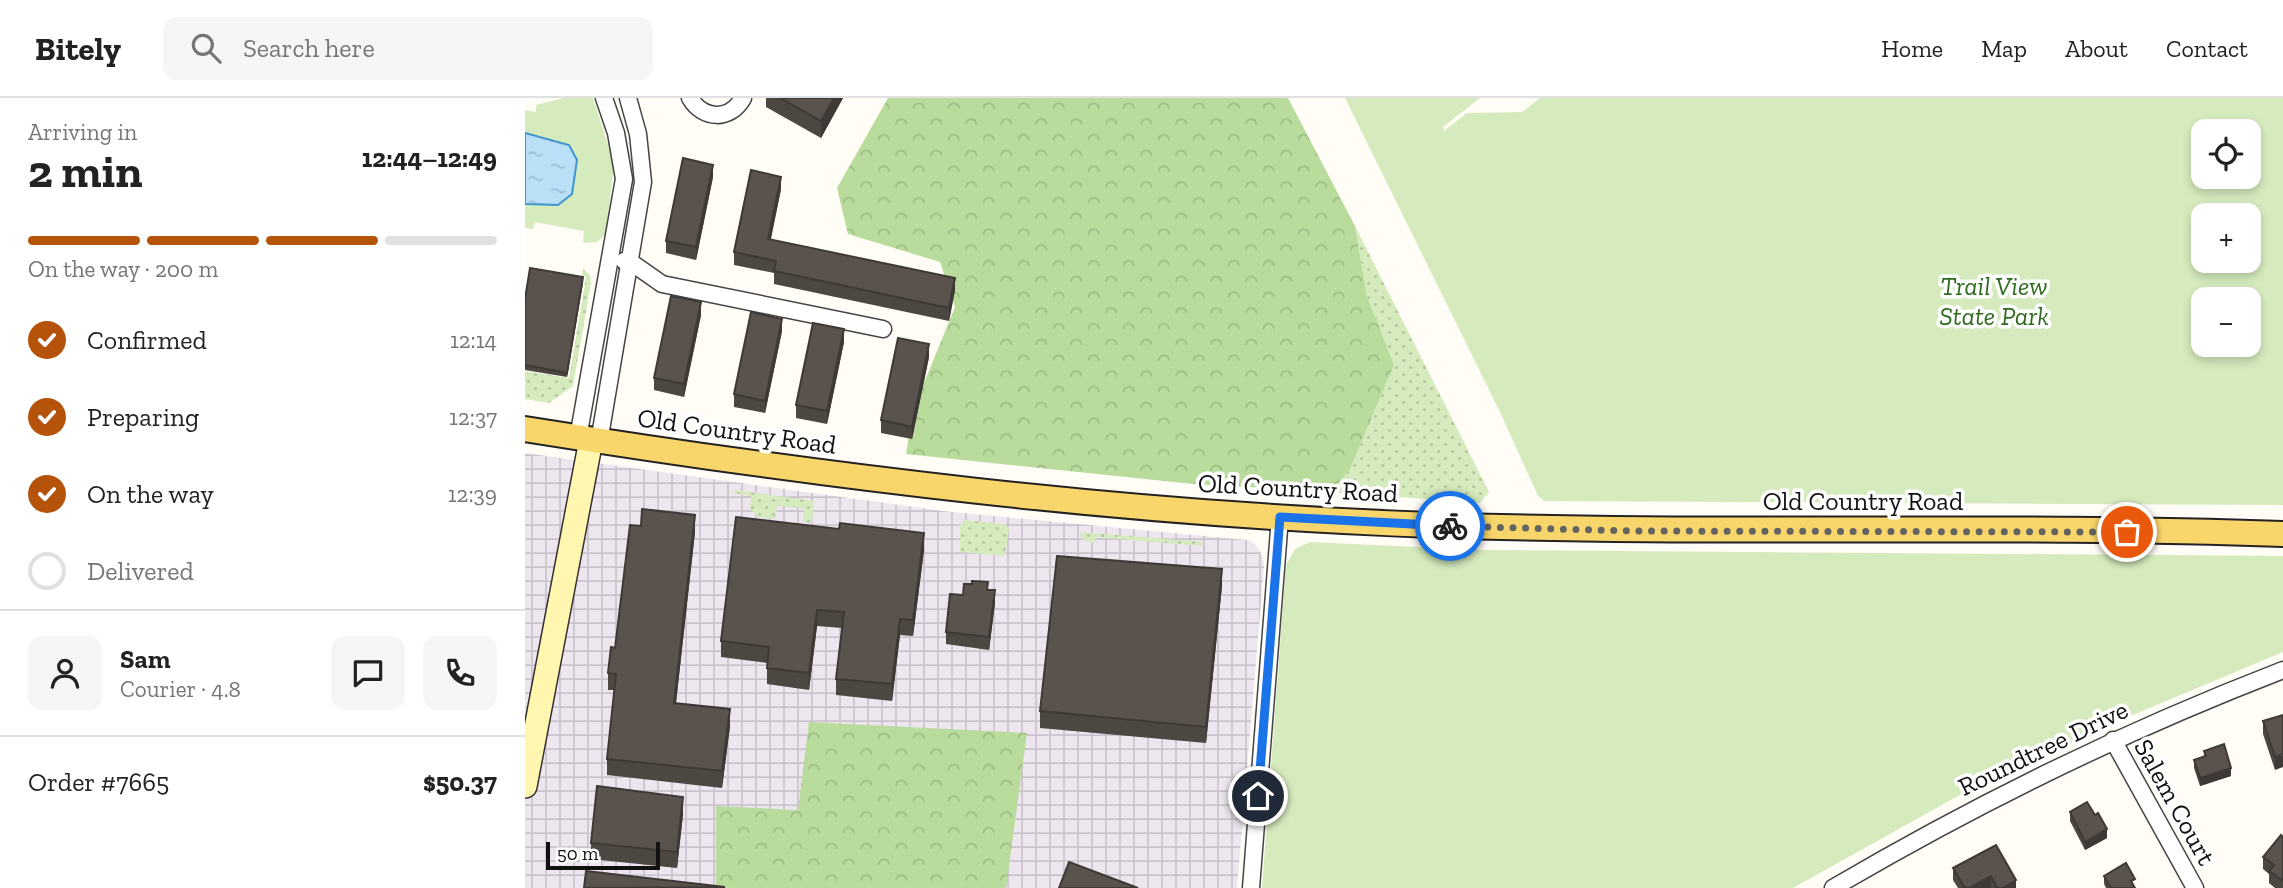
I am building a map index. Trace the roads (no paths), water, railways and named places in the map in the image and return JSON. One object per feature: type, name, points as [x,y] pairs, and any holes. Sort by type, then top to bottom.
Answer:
[{"type":"main road","name":"Old Country Road","points":[[525,429],[958,491],[1226,516],[1631,531],[2283,534]]},
{"type":"street","points":[[589,440],[610,258],[624,178],[616,132],[604,98]]},
{"type":"street","points":[[525,786],[589,440],[632,262],[643,182],[638,134],[628,98]]},
{"type":"street","points":[[690,98],[703,112],[720,115],[737,107],[743,98]]},
{"type":"street","points":[[610,258],[632,262],[661,284],[883,329]]},
{"type":"street","points":[[1251,888],[1280,517]]},
{"type":"street","name":"Roundtree Drive","points":[[1833,888],[1918,838],[2032,777],[2176,712],[2283,670]]},
{"type":"street","name":"Salem Court","points":[[2113,740],[2195,888]]},
{"type":"water","points":[[525,133],[569,145],[577,160],[572,194],[558,205],[525,204]]},
{"type":"park label","name":"Trail View State Park","points":[[1994,301]]}]
